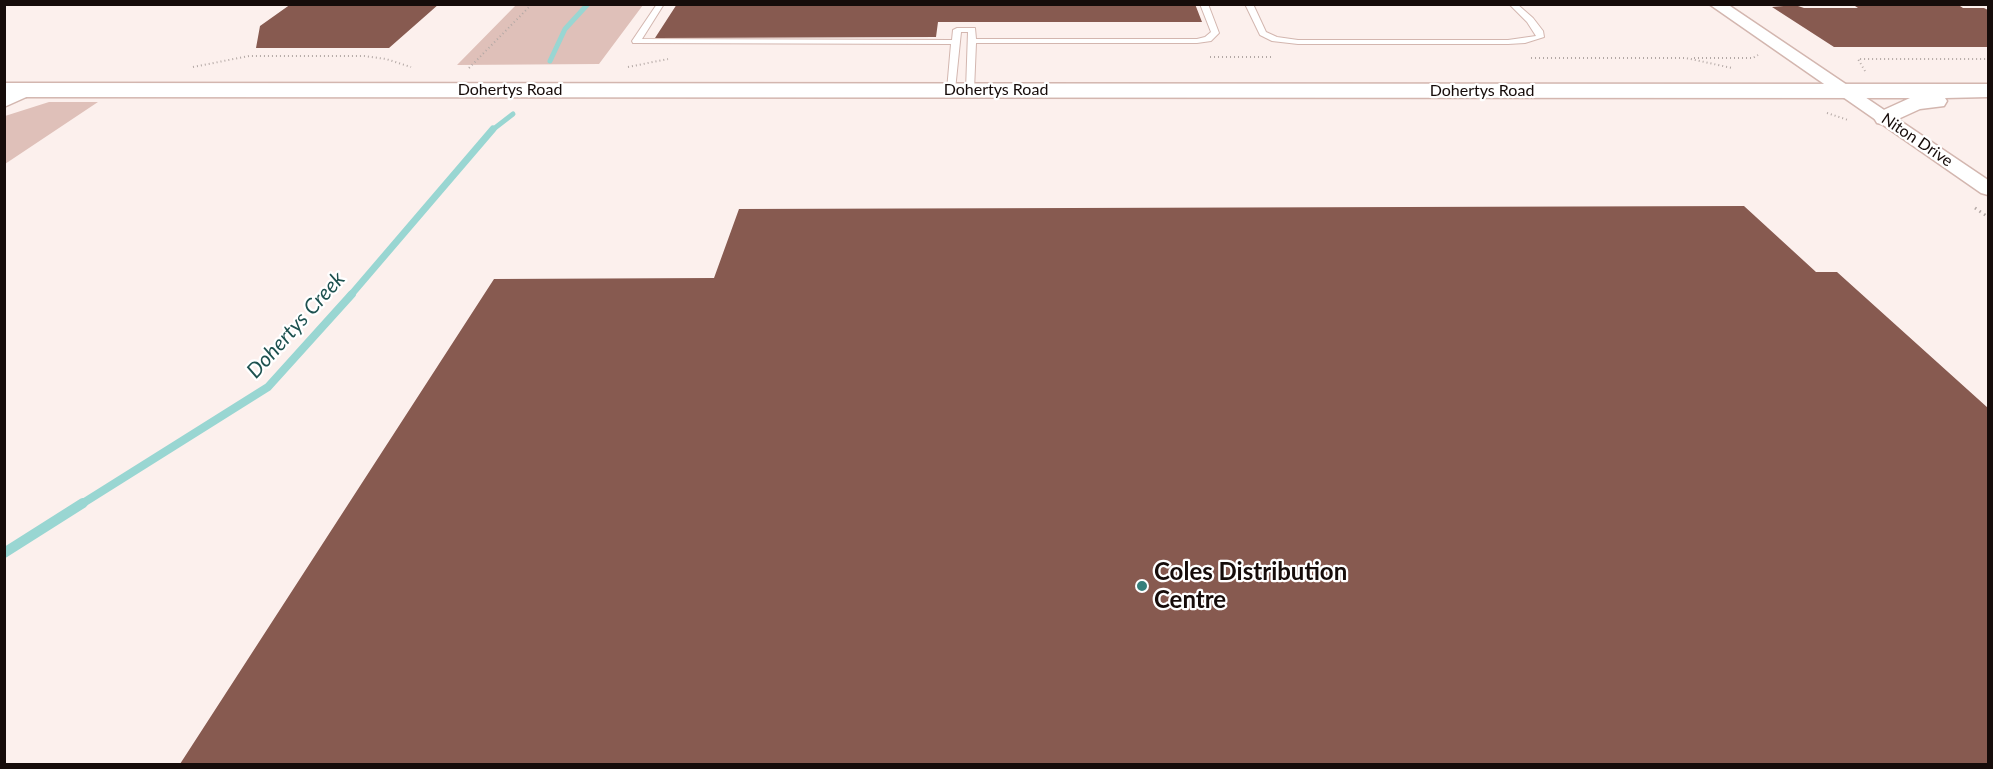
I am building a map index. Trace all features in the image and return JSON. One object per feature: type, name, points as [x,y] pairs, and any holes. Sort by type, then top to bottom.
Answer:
[{"type":"main road","name":"Dohertys Road","points":[[4,90],[1989,91]]},
{"type":"main road","points":[[1885,118],[1916,103],[1958,98],[1989,98]]},
{"type":"street","name":"Niton Drive","points":[[1716,4],[1989,189]]},
{"type":"street","points":[[4,102],[27,90]]},
{"type":"lane","points":[[662,4],[636,41],[956,42]]},
{"type":"lane","points":[[972,41],[1203,40],[1215,33],[1204,4]]},
{"type":"lane","points":[[1249,4],[1263,33],[1275,39],[1298,42],[1508,42],[1540,37],[1539,31],[1530,20],[1512,4]]},
{"type":"lane","points":[[957,30],[972,30],[972,41],[960,90],[957,30]]},
{"type":"path","points":[[480,58],[532,4]]},
{"type":"path","points":[[1531,58],[1753,58],[1763,51]]},
{"type":"path","points":[[185,69],[227,58],[249,56],[364,56],[386,59],[416,69]]},
{"type":"path","points":[[1208,57],[1280,57]]},
{"type":"path","points":[[1686,58],[1738,69]]},
{"type":"path","points":[[621,68],[670,59]]},
{"type":"path","points":[[1867,74],[1858,59],[1989,59]]},
{"type":"shaded area","points":[[516,5],[643,5],[599,64],[457,65]]},
{"type":"shaded area","points":[[49,102],[98,102],[5,164],[5,116]]},
{"type":"building","points":[[291,4],[439,4],[389,48],[256,48],[260,26]]},
{"type":"building","points":[[677,4],[1195,4],[1202,22],[938,22],[936,37],[655,38]]},
{"type":"building","points":[[1852,4],[1957,4],[1963,8],[1984,8],[1988,10],[1988,47],[1834,47],[1772,7],[1795,5],[1804,8],[1858,8]]},
{"type":"building","name":"Coles Distribution Centre","points":[[1744,206],[1816,272],[1837,272],[1988,408],[1988,764],[180,764],[494,279],[714,278],[739,209]]},
{"type":"waterway","name":"Dohertys Creek","points":[[550,61],[565,29],[588,4]]},
{"type":"waterway","name":"Dohertys Creek","points":[[492,130],[513,114]]},
{"type":"waterway","name":"Dohertys Creek","points":[[350,296],[492,130]]},
{"type":"waterway","name":"Dohertys Creek","points":[[80,505],[268,387],[352,294]]},
{"type":"waterway","name":"Dohertys Creek","points":[[4,553],[83,503]]},
{"type":"place","name":"Coles Distribution Centre","points":[[1142,586]]}]
